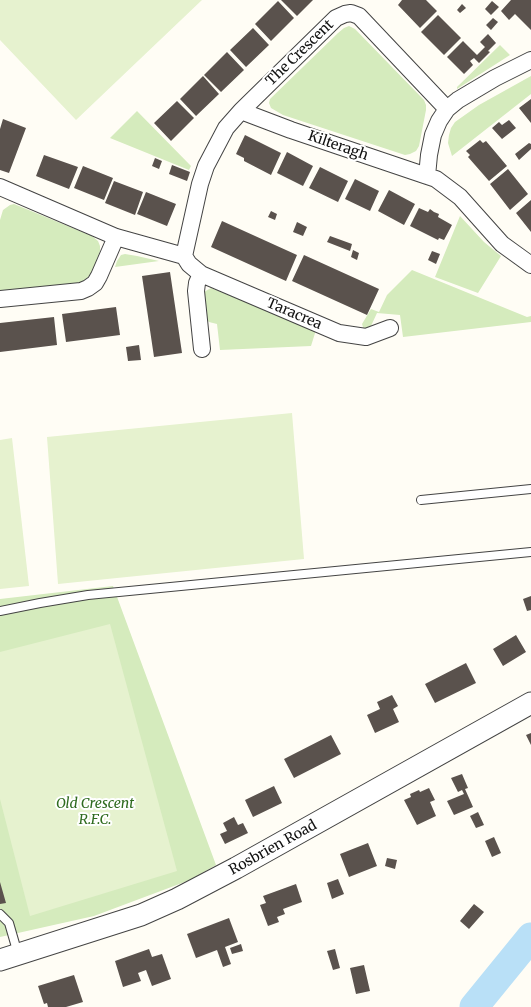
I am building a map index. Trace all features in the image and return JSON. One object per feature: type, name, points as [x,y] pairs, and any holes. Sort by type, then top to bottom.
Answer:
[{"type":"street","name":"The Crescent","points":[[241,111],[336,18],[351,13],[359,16],[447,109]]},
{"type":"street","points":[[531,60],[495,78],[458,100],[447,109],[439,121],[433,136],[427,176],[436,179],[460,197],[502,244],[531,265]]},
{"type":"street","points":[[1,192],[116,237],[184,256],[200,184],[206,166],[226,128],[241,111]]},
{"type":"street","name":"Kilteragh","points":[[241,111],[291,130],[427,176]]},
{"type":"street","points":[[0,299],[81,291],[88,288],[99,276],[116,237]]},
{"type":"street","name":"Taracrea","points":[[184,256],[200,274],[339,333],[366,337],[390,328]]},
{"type":"street","points":[[200,274],[196,291],[202,349]]},
{"type":"street","name":"Rosbrien Road","points":[[9,957],[141,915],[182,896],[236,868],[531,703]]},
{"type":"lane","points":[[421,500],[531,489]]},
{"type":"lane","points":[[0,611],[88,595],[531,552]]},
{"type":"lane","points":[[0,914],[9,923],[9,957]]},
{"type":"green space","points":[[0,0],[202,0],[76,120],[0,40]]},
{"type":"green space","points":[[349,26],[355,29],[424,100],[426,110],[419,146],[416,151],[405,155],[283,115],[271,108],[269,103],[270,99],[338,33]]},
{"type":"green space","points":[[500,45],[510,55],[457,89],[457,87]]},
{"type":"green space","points":[[531,76],[531,94],[452,156],[448,143],[451,128],[455,122],[479,105]]},
{"type":"green space","points":[[137,111],[191,166],[189,170],[110,138]]},
{"type":"green space","points":[[14,204],[92,236],[98,241],[100,251],[93,270],[84,281],[0,292],[0,220],[3,210]]},
{"type":"green space","points":[[460,216],[484,242],[501,256],[478,293],[435,277]]},
{"type":"green space","points":[[125,254],[159,261],[115,267],[121,255]]},
{"type":"green space","points":[[412,270],[527,317],[531,316],[531,322],[403,337],[400,315],[377,313],[371,326],[364,330],[362,324],[371,309],[379,312],[387,295]]},
{"type":"green space","points":[[211,288],[316,330],[311,346],[220,350],[217,324],[207,320],[204,292]]},
{"type":"green space","points":[[292,413],[304,559],[58,584],[47,437]]},
{"type":"green space","points":[[12,438],[29,586],[0,589],[0,440]]},
{"type":"green space","name":"Old Crescent R.F.C.","points":[[113,586],[216,865],[190,880],[94,916],[0,937],[0,599]]},
{"type":"green space","name":"Old Crescent R.F.C.","points":[[110,624],[177,871],[30,916],[0,799],[0,652]]},
{"type":"building","points":[[281,0],[313,0],[297,16]]},
{"type":"building","points":[[402,0],[426,0],[437,11],[420,28],[398,5]]},
{"type":"building","points":[[511,0],[531,0],[531,30],[515,14],[509,20],[501,11]]},
{"type":"building","points":[[278,1],[294,18],[271,41],[255,24]]},
{"type":"building","points":[[492,1],[499,7],[491,15],[485,9]]},
{"type":"building","points":[[462,4],[466,8],[460,13],[457,10]]},
{"type":"building","points":[[438,15],[461,38],[444,55],[421,32]]},
{"type":"building","points":[[493,18],[498,22],[491,30],[486,25]]},
{"type":"building","points":[[253,28],[269,45],[246,67],[230,50]]},
{"type":"building","points":[[488,34],[496,43],[488,51],[490,52],[479,63],[474,58],[470,61],[473,65],[464,74],[447,57],[463,41],[477,55],[485,47],[480,42]]},
{"type":"building","points":[[227,52],[244,70],[221,92],[204,75]]},
{"type":"building","points":[[203,76],[219,94],[196,116],[180,99]]},
{"type":"building","points":[[531,99],[531,123],[519,108]]},
{"type":"building","points":[[177,101],[194,118],[171,141],[154,123]]},
{"type":"building","points":[[3,119],[26,128],[9,173],[0,170],[0,129]]},
{"type":"building","points":[[509,120],[516,128],[502,139],[492,128],[499,122],[502,125]]},
{"type":"building","points":[[245,135],[281,153],[271,175],[244,161],[244,158],[236,154]]},
{"type":"building","points":[[480,140],[483,143],[486,141],[507,166],[489,181],[468,157],[470,155],[466,151]]},
{"type":"building","points":[[529,143],[531,144],[531,149],[519,160],[515,154]]},
{"type":"building","points":[[287,152],[313,166],[303,186],[277,173]]},
{"type":"building","points":[[44,155],[78,167],[69,189],[36,176]]},
{"type":"building","points":[[155,158],[162,161],[159,169],[152,166]]},
{"type":"building","points":[[172,165],[190,172],[187,181],[169,174]]},
{"type":"building","points":[[83,166],[113,178],[104,200],[74,188]]},
{"type":"building","points":[[320,167],[348,181],[338,202],[309,188]]},
{"type":"building","points":[[508,169],[528,194],[510,210],[490,184]]},
{"type":"building","points":[[355,179],[379,191],[370,211],[345,199]]},
{"type":"building","points":[[114,181],[143,192],[135,215],[105,203]]},
{"type":"building","points":[[389,190],[415,204],[404,225],[378,211]]},
{"type":"building","points":[[146,192],[176,204],[167,226],[137,214]]},
{"type":"building","points":[[531,200],[531,232],[516,213]]},
{"type":"building","points":[[419,208],[428,212],[430,209],[439,214],[438,217],[452,225],[444,240],[439,238],[438,240],[410,226]]},
{"type":"building","points":[[271,211],[277,214],[275,220],[268,217]]},
{"type":"building","points":[[222,221],[297,255],[286,281],[211,247]]},
{"type":"building","points":[[297,222],[307,227],[303,236],[293,232]]},
{"type":"building","points":[[330,236],[352,244],[350,251],[327,242]]},
{"type":"building","points":[[353,250],[359,253],[357,260],[351,257]]},
{"type":"building","points":[[432,251],[440,254],[436,264],[428,260]]},
{"type":"building","points":[[304,255],[379,289],[367,315],[292,281]]},
{"type":"building","points":[[170,272],[182,353],[154,357],[142,276]]},
{"type":"building","points":[[116,307],[120,335],[66,342],[62,314]]},
{"type":"building","points":[[54,317],[57,345],[0,352],[0,323]]},
{"type":"building","points":[[139,345],[141,360],[128,361],[126,347]]},
{"type":"building","points":[[531,596],[531,610],[527,611],[523,599]]},
{"type":"building","points":[[516,635],[526,652],[503,666],[493,649]]},
{"type":"building","points":[[466,663],[476,683],[435,703],[425,684]]},
{"type":"building","points":[[392,695],[398,706],[393,709],[399,722],[375,733],[367,715],[380,709],[377,702]]},
{"type":"building","points":[[531,733],[531,745],[526,735]]},
{"type":"building","points":[[331,735],[341,754],[294,778],[284,759]]},
{"type":"building","points":[[462,774],[468,788],[465,789],[473,807],[454,815],[447,801],[464,794],[462,790],[458,792],[451,778]]},
{"type":"building","points":[[274,786],[282,803],[253,817],[245,800]]},
{"type":"building","points":[[429,788],[435,800],[430,802],[436,816],[417,825],[404,800],[411,797],[410,794]]},
{"type":"building","points":[[478,812],[484,825],[476,828],[470,816]]},
{"type":"building","points":[[234,817],[238,825],[243,823],[248,833],[225,844],[220,834],[227,831],[223,823]]},
{"type":"building","points":[[494,837],[501,853],[492,857],[485,841]]},
{"type":"building","points":[[368,843],[377,866],[349,877],[340,854]]},
{"type":"building","points":[[387,858],[397,860],[395,869],[385,866]]},
{"type":"building","points":[[338,879],[344,894],[332,899],[327,883]]},
{"type":"building","points":[[0,882],[6,903],[0,904]]},
{"type":"building","points":[[296,884],[302,902],[283,909],[285,914],[277,917],[279,922],[268,926],[260,905],[266,903],[263,896]]},
{"type":"building","points":[[474,904],[484,912],[469,929],[460,921]]},
{"type":"building","points":[[229,918],[238,942],[225,947],[231,964],[223,967],[217,950],[196,958],[187,934]]},
{"type":"building","points":[[241,944],[243,951],[232,954],[230,948]]},
{"type":"building","points":[[149,949],[152,957],[162,954],[171,979],[152,986],[146,970],[138,973],[141,981],[123,987],[115,961]]},
{"type":"building","points":[[335,949],[340,968],[333,970],[327,951]]},
{"type":"building","points":[[364,965],[370,991],[356,994],[350,968]]},
{"type":"building","points":[[74,975],[83,1002],[66,1007],[48,1007],[47,1003],[44,1004],[38,986]]},
{"type":"waterway","points":[[474,1007],[531,937]]}]
